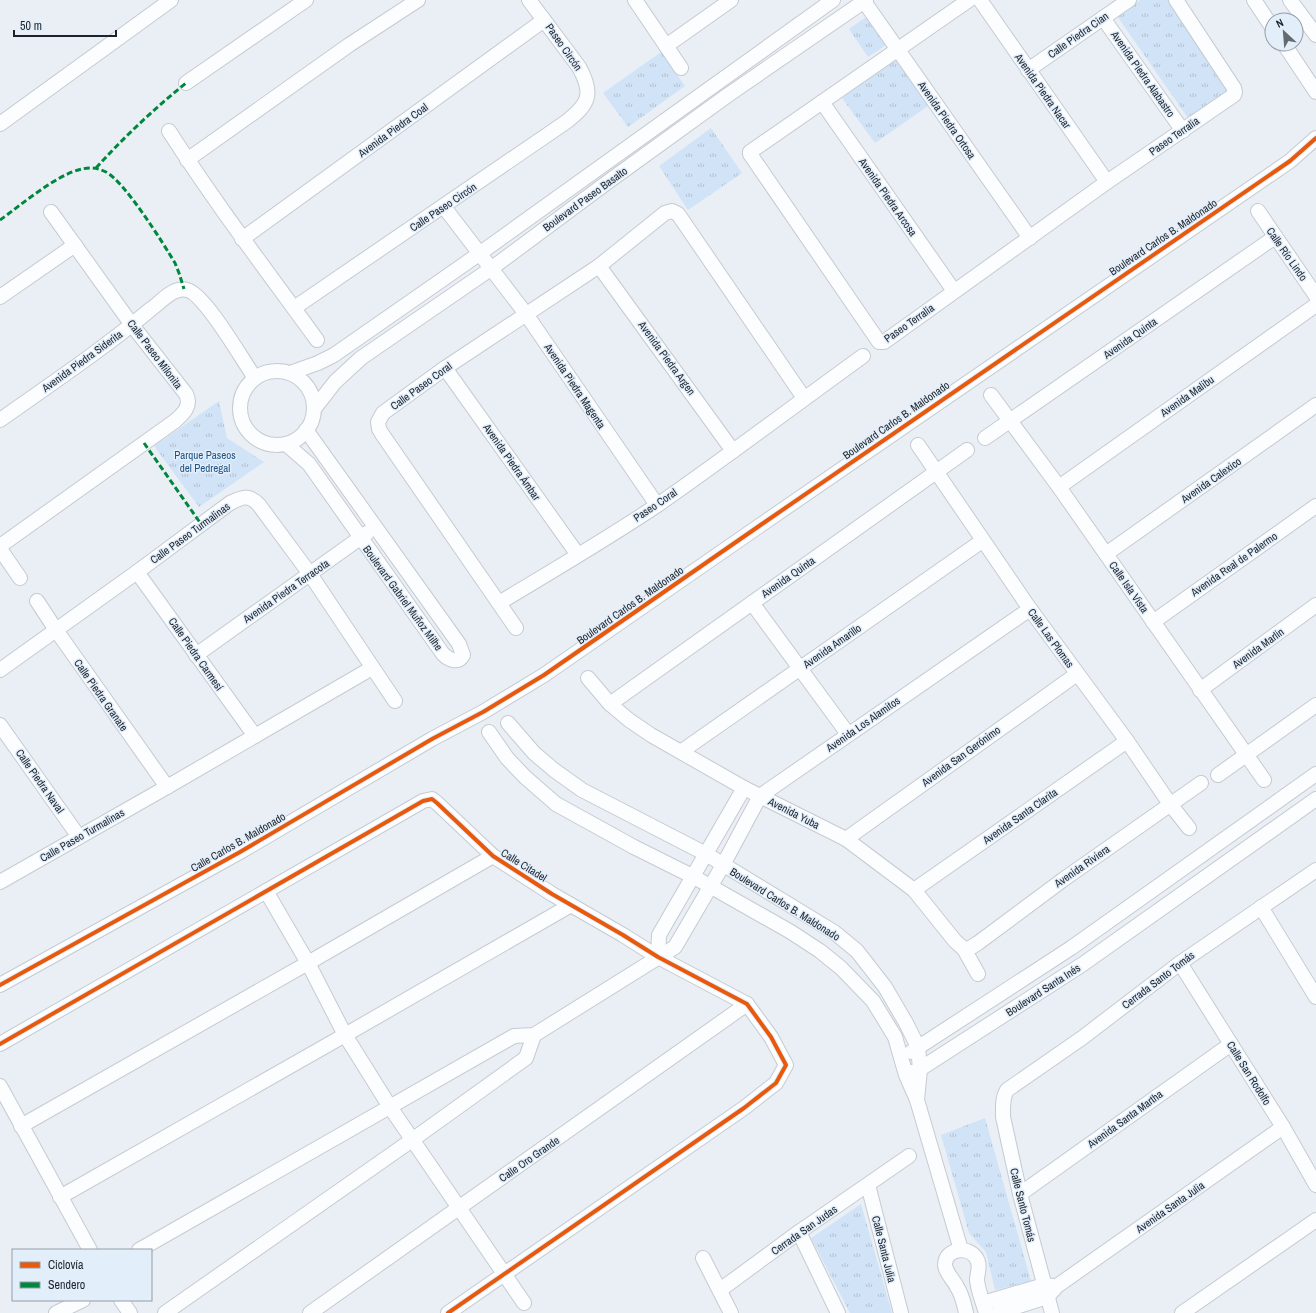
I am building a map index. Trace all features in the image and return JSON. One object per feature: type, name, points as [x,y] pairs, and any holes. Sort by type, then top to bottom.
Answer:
[{"type":"street","points":[[0,124],[171,0]]},
{"type":"street","points":[[186,82],[306,0]]},
{"type":"street","points":[[187,160],[350,45],[418,0]]},
{"type":"street","name":"Paseo Circón","points":[[529,0],[579,67],[588,87],[587,99]]},
{"type":"street","points":[[635,0],[681,68]]},
{"type":"street","points":[[666,46],[730,0]]},
{"type":"street","name":"Boulevard Paseo Basalto","points":[[290,373],[334,356],[833,0]]},
{"type":"street","name":"Paseo Terralia","points":[[969,0],[750,152],[878,342],[884,342],[1107,182],[1234,95],[1234,88],[1176,0]]},
{"type":"street","name":"Avenida Piedra Nacar","points":[[980,0],[1107,182]]},
{"type":"street","name":"Calle Piedra Cian","points":[[1028,70],[1129,0]]},
{"type":"street","points":[[1254,0],[1264,15]]},
{"type":"street","points":[[1290,0],[1316,35]]},
{"type":"street","name":"Boulevard Paseo Basalto","points":[[314,409],[335,382],[361,358],[492,268],[691,122],[864,1]]},
{"type":"street","name":"Avenida Piedra Ortosa","points":[[864,1],[1030,238]]},
{"type":"street","name":"Avenida Piedra Alabastro","points":[[1103,18],[1183,131]]},
{"type":"street","name":"Avenida Piedra Coal","points":[[242,239],[544,20]]},
{"type":"street","points":[[1289,52],[1316,92]]},
{"type":"street","name":"Calle Paseo Circón","points":[[294,308],[444,207],[566,122],[582,108],[587,99]]},
{"type":"street","name":"Avenida Piedra Arcosa","points":[[822,102],[954,291]]},
{"type":"street","points":[[169,131],[187,160],[242,239],[317,340]]},
{"type":"street","name":"Boulevard Carlos B. Maldonado","points":[[483,712],[544,675],[925,411],[1290,161],[1316,138]]},
{"type":"street","name":"Avenida Piedra Magenta","points":[[444,207],[526,314],[657,505]]},
{"type":"street","name":"Calle Paseo Coral","points":[[516,628],[382,434],[378,426],[380,417],[383,413],[446,368],[599,266],[665,213],[672,211],[678,214],[804,398]]},
{"type":"street","name":"Calle Río Lindo","points":[[1258,211],[1316,296]]},
{"type":"street","name":"Calle Paseo Milonita","points":[[0,546],[175,421],[186,411],[188,404],[186,394],[132,325],[52,212]]},
{"type":"street","name":"Avenida Quinta","points":[[985,438],[1275,237]]},
{"type":"street","points":[[0,297],[75,245]]},
{"type":"street","name":"Avenida Piedra Argen","points":[[599,266],[733,451]]},
{"type":"street","name":"Avenida Piedra Siderita","points":[[0,420],[132,325],[171,294],[184,289],[192,292],[207,306],[255,378]]},
{"type":"street","name":"Avenida Malibu","points":[[1059,487],[1316,305]]},
{"type":"street","name":"Paseo Coral","points":[[499,603],[657,505],[863,356]]},
{"type":"street","name":"Avenida Piedra Ámbar","points":[[446,368],[578,555]]},
{"type":"street","points":[[278,370],[290,373],[300,378],[308,387],[313,397],[314,409],[312,420],[306,430],[297,439],[286,444],[273,445],[261,441],[251,434],[243,424],[240,411],[241,399],[246,387],[255,378],[266,372],[278,370]]},
{"type":"street","name":"Calle Isla Vista","points":[[991,395],[1059,487],[1264,780]]},
{"type":"street","name":"Avenida Calexico","points":[[1106,554],[1316,405]]},
{"type":"street","name":"Boulevard Gabriel Muñoz Milhe","points":[[286,444],[309,464],[443,654],[450,660],[454,661],[461,659],[463,655],[459,644],[306,430]]},
{"type":"street","name":"Calle Las Plomas","points":[[918,445],[982,541],[1030,609],[1127,742],[1170,804],[1189,828]]},
{"type":"street","name":"Avenida Quinta","points":[[610,704],[966,450]]},
{"type":"street","name":"Calle Paseo Turmalinas","points":[[0,670],[230,503],[245,497],[254,500],[259,505],[310,574],[395,701]]},
{"type":"street","name":"Avenida Real de Palermo","points":[[1153,622],[1316,506]]},
{"type":"street","name":"Avenida Piedra Terracota","points":[[196,655],[375,526]]},
{"type":"street","name":"Avenida Amarillo","points":[[682,752],[982,541]]},
{"type":"street","points":[[0,550],[20,578]]},
{"type":"street","name":"Calle Piedra Carmesí","points":[[137,572],[255,736]]},
{"type":"street","name":"Calle Piedra Granate","points":[[37,601],[166,787]]},
{"type":"street","points":[[752,603],[848,734]]},
{"type":"street","name":"Avenida Marlin","points":[[1200,690],[1316,605]]},
{"type":"street","name":"Avenida Los Alamitos","points":[[534,1035],[675,947],[723,865],[760,796],[1030,609]]},
{"type":"street","name":"Calle Paseo Turmalinas","points":[[0,882],[372,668]]},
{"type":"street","name":"Avenida San Gerónimo","points":[[846,839],[1077,674]]},
{"type":"street","name":"Avenida Yuba","points":[[588,678],[610,704],[629,720],[652,735],[744,788],[846,839],[914,890],[955,942],[964,949],[978,974]]},
{"type":"street","points":[[1218,775],[1316,705]]},
{"type":"street","name":"Calle Carlos B. Maldonado","points":[[0,985],[240,852],[432,739],[483,712]]},
{"type":"street","name":"Boulevard Carlos B. Maldonado","points":[[508,723],[534,753],[554,770],[582,790],[706,854],[816,920],[834,932],[857,951],[885,987],[906,1023],[918,1047],[920,1070]]},
{"type":"street","name":"Calle Piedra Naval","points":[[0,725],[79,837]]},
{"type":"street","name":"Boulevard Carlos B. Maldonado","points":[[489,732],[507,758],[525,777],[556,804],[694,877],[791,932],[820,950],[841,968],[873,1001],[895,1037],[900,1059],[917,1100]]},
{"type":"street","name":"Avenida Santa Clarita","points":[[914,890],[1127,742]]},
{"type":"street","name":"Boulevard Santa Inés","points":[[900,1059],[1071,948],[1316,774]]},
{"type":"street","name":"Avenida Riviera","points":[[964,949],[970,948],[978,943],[1064,879],[1201,783]]},
{"type":"street","points":[[658,957],[659,935],[694,877],[744,788]]},
{"type":"street","name":"Calle Citadel","points":[[266,891],[423,801],[432,799],[493,856],[658,957],[747,1004],[771,1038],[786,1066],[776,1083],[732,1117],[504,1273]]},
{"type":"street","name":"Boulevard Santa Inés","points":[[920,1070],[1083,964],[1316,799]]},
{"type":"street","points":[[21,1126],[493,856]]},
{"type":"street","name":"Cerrada Santo Tomás","points":[[1004,1095],[1007,1090],[1082,1038],[1180,963],[1316,870]]},
{"type":"street","points":[[0,1044],[266,891],[308,963],[346,1035],[390,1107],[524,1303]]},
{"type":"street","points":[[60,1197],[346,1035],[571,905]]},
{"type":"street","points":[[1261,907],[1316,997]]},
{"type":"street","name":"Calle San Rodolfo","points":[[1180,963],[1283,1127],[1316,1186]]},
{"type":"street","name":"Calle Oro Grande","points":[[310,1313],[747,1004]]},
{"type":"street","points":[[141,1249],[514,1036],[534,1035],[526,1058],[166,1313]]},
{"type":"street","name":"Avenida Santa Martha","points":[[1020,1194],[1231,1044]]},
{"type":"street","points":[[906,1075],[920,1070],[917,1100],[961,1250]]},
{"type":"street","points":[[0,1086],[89,1249]]},
{"type":"street","name":"Calle Santo Tomás","points":[[1004,1095],[1002,1106],[1003,1117],[1020,1194],[1050,1290],[1052,1313]]},
{"type":"street","name":"Avenida Santa Julia","points":[[997,1313],[1050,1290],[1283,1127]]},
{"type":"street","name":"Cerrada San Judas","points":[[720,1290],[799,1232],[909,1156]]},
{"type":"street","name":"Calle Santa Julia","points":[[868,1185],[901,1313]]},
{"type":"street","points":[[1182,1313],[1316,1220]]},
{"type":"street","points":[[799,1232],[838,1313]]},
{"type":"street","points":[[962,1312],[958,1289],[945,1265],[952,1253],[961,1250],[969,1251],[975,1255],[978,1262],[977,1282],[984,1308]]},
{"type":"street","points":[[703,1258],[732,1313]]},
{"type":"street","points":[[448,1313],[504,1273]]},
{"type":"street","name":"Avenida Santa Julia","points":[[984,1308],[1050,1290]]},
{"type":"street","points":[[56,1313],[81,1301]]},
{"type":"street","points":[[122,1301],[130,1313]]},
{"type":"green space","points":[[1140,0],[1169,0],[1231,88],[1188,118],[1117,16]]},
{"type":"green space","points":[[869,15],[889,43],[868,57],[849,29]]},
{"type":"green space","points":[[661,52],[685,86],[628,127],[603,93]]},
{"type":"green space","points":[[898,58],[931,104],[875,143],[842,98]]},
{"type":"green space","points":[[711,128],[742,173],[688,210],[659,166]]},
{"type":"green space","name":"Parque Paseos del Pedregal","points":[[219,401],[227,438],[264,462],[199,507],[154,446]]},
{"type":"green space","points":[[985,1118],[1031,1281],[995,1290],[986,1252],[969,1233],[941,1135]]},
{"type":"green space","points":[[861,1204],[892,1313],[850,1313],[811,1238]]},
{"type":"marked path","points":[[96,168],[117,145],[186,83]]},
{"type":"marked path","points":[[0,220],[51,183],[72,172],[85,168],[94,168],[106,172],[114,178],[133,200],[162,242],[175,263],[184,289]]},
{"type":"marked path","points":[[144,443],[201,524]]},
{"type":"cycle path","points":[[0,985],[240,852],[432,739],[483,712],[544,675],[1290,161],[1316,138]]},
{"type":"cycle path","points":[[0,1044],[423,801],[432,799],[493,856],[552,894],[658,957],[747,1004],[771,1037],[786,1065],[776,1083],[744,1108],[448,1313]]}]
